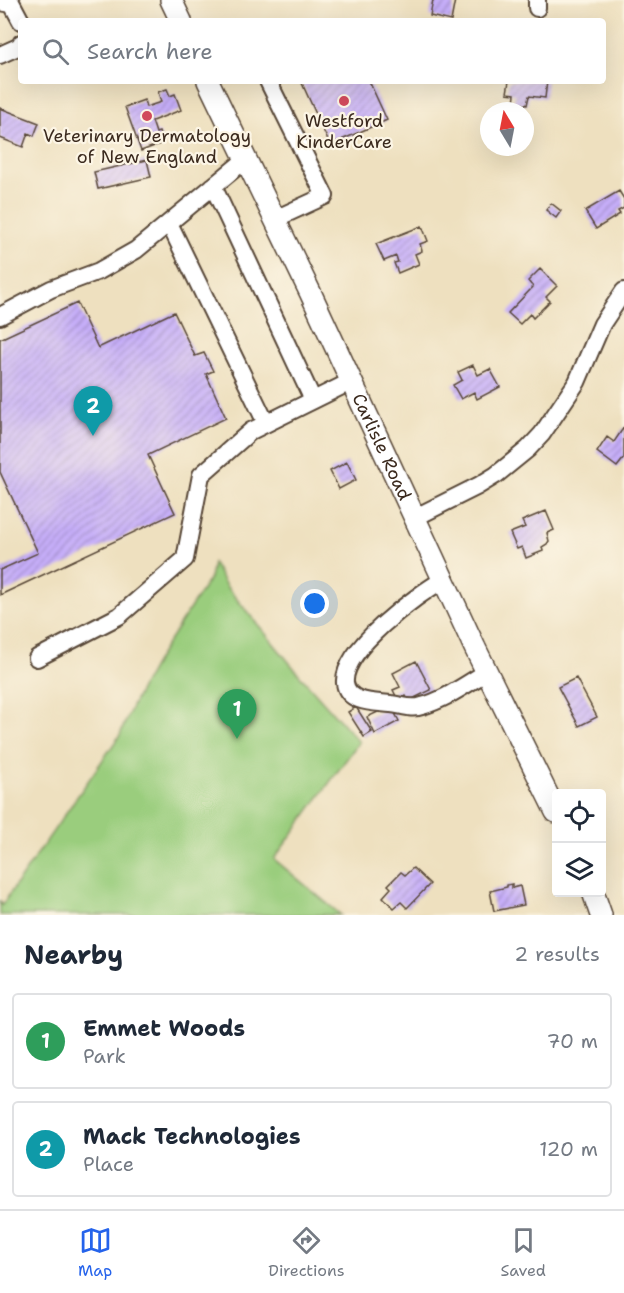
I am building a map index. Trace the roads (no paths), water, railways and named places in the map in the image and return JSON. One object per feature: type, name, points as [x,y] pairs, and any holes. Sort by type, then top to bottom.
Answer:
[{"type":"main road","points":[[171,0],[180,18]]},
{"type":"main road","name":"Carlisle Road","points":[[209,84],[352,381],[443,580],[552,804]]},
{"type":"main road","points":[[595,897],[601,915]]},
{"type":"street","points":[[0,2],[12,4],[19,18]]},
{"type":"street","points":[[0,55],[18,47]]},
{"type":"street","points":[[269,84],[325,196],[275,219]]},
{"type":"street","points":[[0,316],[51,289],[99,272],[136,249],[245,160]]},
{"type":"street","points":[[213,186],[313,400]]},
{"type":"street","points":[[169,223],[266,423]]},
{"type":"street","points":[[414,518],[487,481],[528,449],[542,434],[578,382],[602,324],[624,291]]},
{"type":"street","points":[[37,658],[119,616],[184,559],[201,475],[251,431],[352,381]]},
{"type":"street","points":[[443,580],[395,613],[362,646],[347,669],[345,682],[347,689],[362,701],[414,708],[435,702],[487,672]]},
{"type":"place","name":"Westford KinderCare","points":[[344,101]]},
{"type":"place","name":"Veterinary Dermatology of New England","points":[[147,116]]},
{"type":"place","name":"Mack Technologies","points":[[93,436]]},
{"type":"place","name":"Emmet Woods","points":[[237,739]]}]
